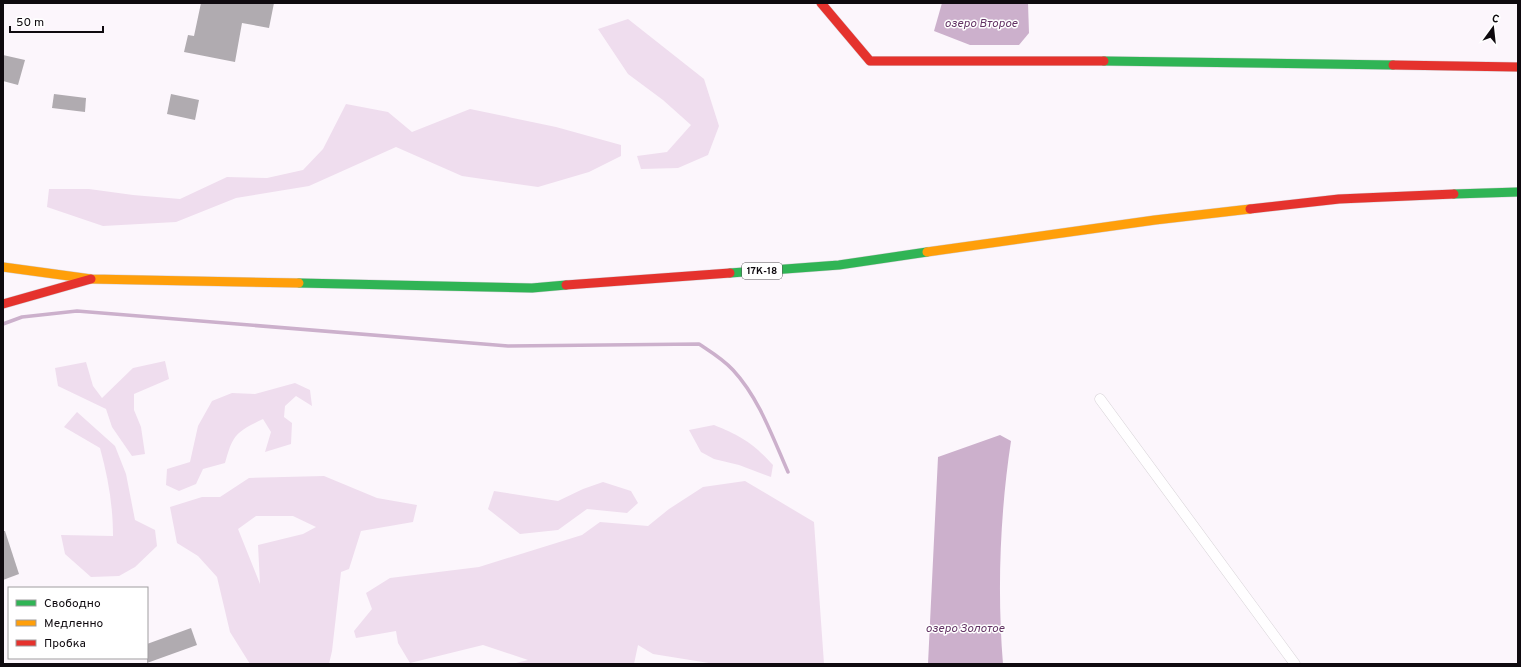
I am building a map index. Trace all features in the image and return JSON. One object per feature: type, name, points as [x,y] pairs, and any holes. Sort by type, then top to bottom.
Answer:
[{"type":"main road","points":[[821,3],[870,60],[1115,61],[1518,67]]},
{"type":"main road","name":"17К-18","points":[[3,267],[91,278],[532,288],[839,265],[1155,220],[1339,199],[1518,192]]},
{"type":"main road","points":[[3,304],[91,278]]},
{"type":"street","points":[[1100,399],[1295,664]]},
{"type":"shaded area","points":[[628,19],[704,79],[719,126],[708,155],[678,168],[641,169],[637,156],[667,152],[691,125],[663,100],[628,74],[598,29]]},
{"type":"shaded area","points":[[346,104],[388,112],[412,132],[470,109],[556,127],[621,145],[621,156],[589,172],[538,187],[462,176],[396,147],[309,186],[236,198],[176,222],[103,226],[47,207],[49,189],[89,189],[180,199],[227,177],[267,178],[303,170],[323,149]]},
{"type":"shaded area","points":[[165,361],[169,379],[134,394],[134,410],[141,427],[145,454],[132,456],[112,427],[106,409],[58,386],[55,368],[86,362],[93,386],[102,398],[133,368]]},
{"type":"shaded area","points":[[295,383],[310,390],[312,406],[296,396],[285,406],[284,417],[292,423],[291,444],[265,452],[271,432],[263,419],[241,431],[233,440],[225,463],[203,469],[196,484],[179,491],[166,485],[167,469],[190,462],[198,426],[212,401],[232,393],[255,394]]},
{"type":"shaded area","points":[[77,412],[115,446],[126,474],[135,520],[155,530],[157,546],[135,567],[119,576],[91,577],[65,554],[61,535],[113,536],[110,491],[100,448],[64,427]]},
{"type":"shaded area","points":[[714,425],[746,441],[759,451],[773,465],[771,477],[739,465],[714,459],[701,452],[689,430]]},
{"type":"shaded area","points":[[324,476],[377,498],[417,505],[413,522],[361,531],[349,569],[341,572],[332,651],[329,664],[250,664],[230,632],[217,577],[198,556],[177,543],[170,507],[202,497],[220,497],[249,478]],"holes":[[[256,516],[293,516],[316,527],[303,534],[258,545],[260,584],[238,529]]]},
{"type":"shaded area","points":[[745,481],[814,522],[824,664],[715,664],[653,654],[638,645],[634,664],[512,664],[528,660],[483,645],[410,663],[398,643],[396,631],[356,638],[354,631],[372,609],[366,593],[390,578],[479,567],[582,535],[600,522],[648,526],[669,509],[703,487]]},
{"type":"shaded area","points":[[603,482],[631,491],[638,503],[627,513],[587,509],[558,530],[520,534],[488,509],[494,491],[558,501],[583,489]]},
{"type":"water","name":"озеро Второе","points":[[942,3],[1028,3],[1029,33],[1019,45],[970,45],[934,31]]},
{"type":"water","name":"озеро Золотое","points":[[1000,435],[1011,441],[1002,524],[1000,609],[1003,664],[928,664],[938,457]]},
{"type":"building","points":[[201,3],[274,3],[269,28],[242,23],[235,62],[184,52],[188,35],[194,36]]},
{"type":"building","points":[[3,55],[25,60],[18,85],[3,81]]},
{"type":"building","points":[[54,94],[86,98],[85,112],[52,108]]},
{"type":"building","points":[[171,94],[199,100],[195,120],[167,114]]},
{"type":"building","points":[[3,531],[5,531],[19,574],[3,580]]},
{"type":"building","points":[[191,628],[197,645],[147,663],[148,644]]},
{"type":"waterway","points":[[3,324],[22,317],[77,311],[508,346],[699,344],[725,362],[742,381],[765,419],[788,472]]},
{"type":"traffic: fast","points":[[1104,61],[1393,65]]},
{"type":"traffic: fast","points":[[1454,194],[1518,192]]},
{"type":"traffic: fast","points":[[730,273],[839,265],[927,252]]},
{"type":"traffic: fast","points":[[299,283],[532,288],[566,285]]},
{"type":"traffic: slow","points":[[927,252],[1155,220],[1250,209]]},
{"type":"traffic: slow","points":[[3,267],[91,279],[299,283]]},
{"type":"traffic: jam","points":[[821,3],[870,61],[1104,61]]},
{"type":"traffic: jam","points":[[1393,65],[1518,67]]},
{"type":"traffic: jam","points":[[1250,209],[1339,199],[1454,194]]},
{"type":"traffic: jam","points":[[566,285],[730,273]]},
{"type":"traffic: jam","points":[[3,304],[91,279]]}]
